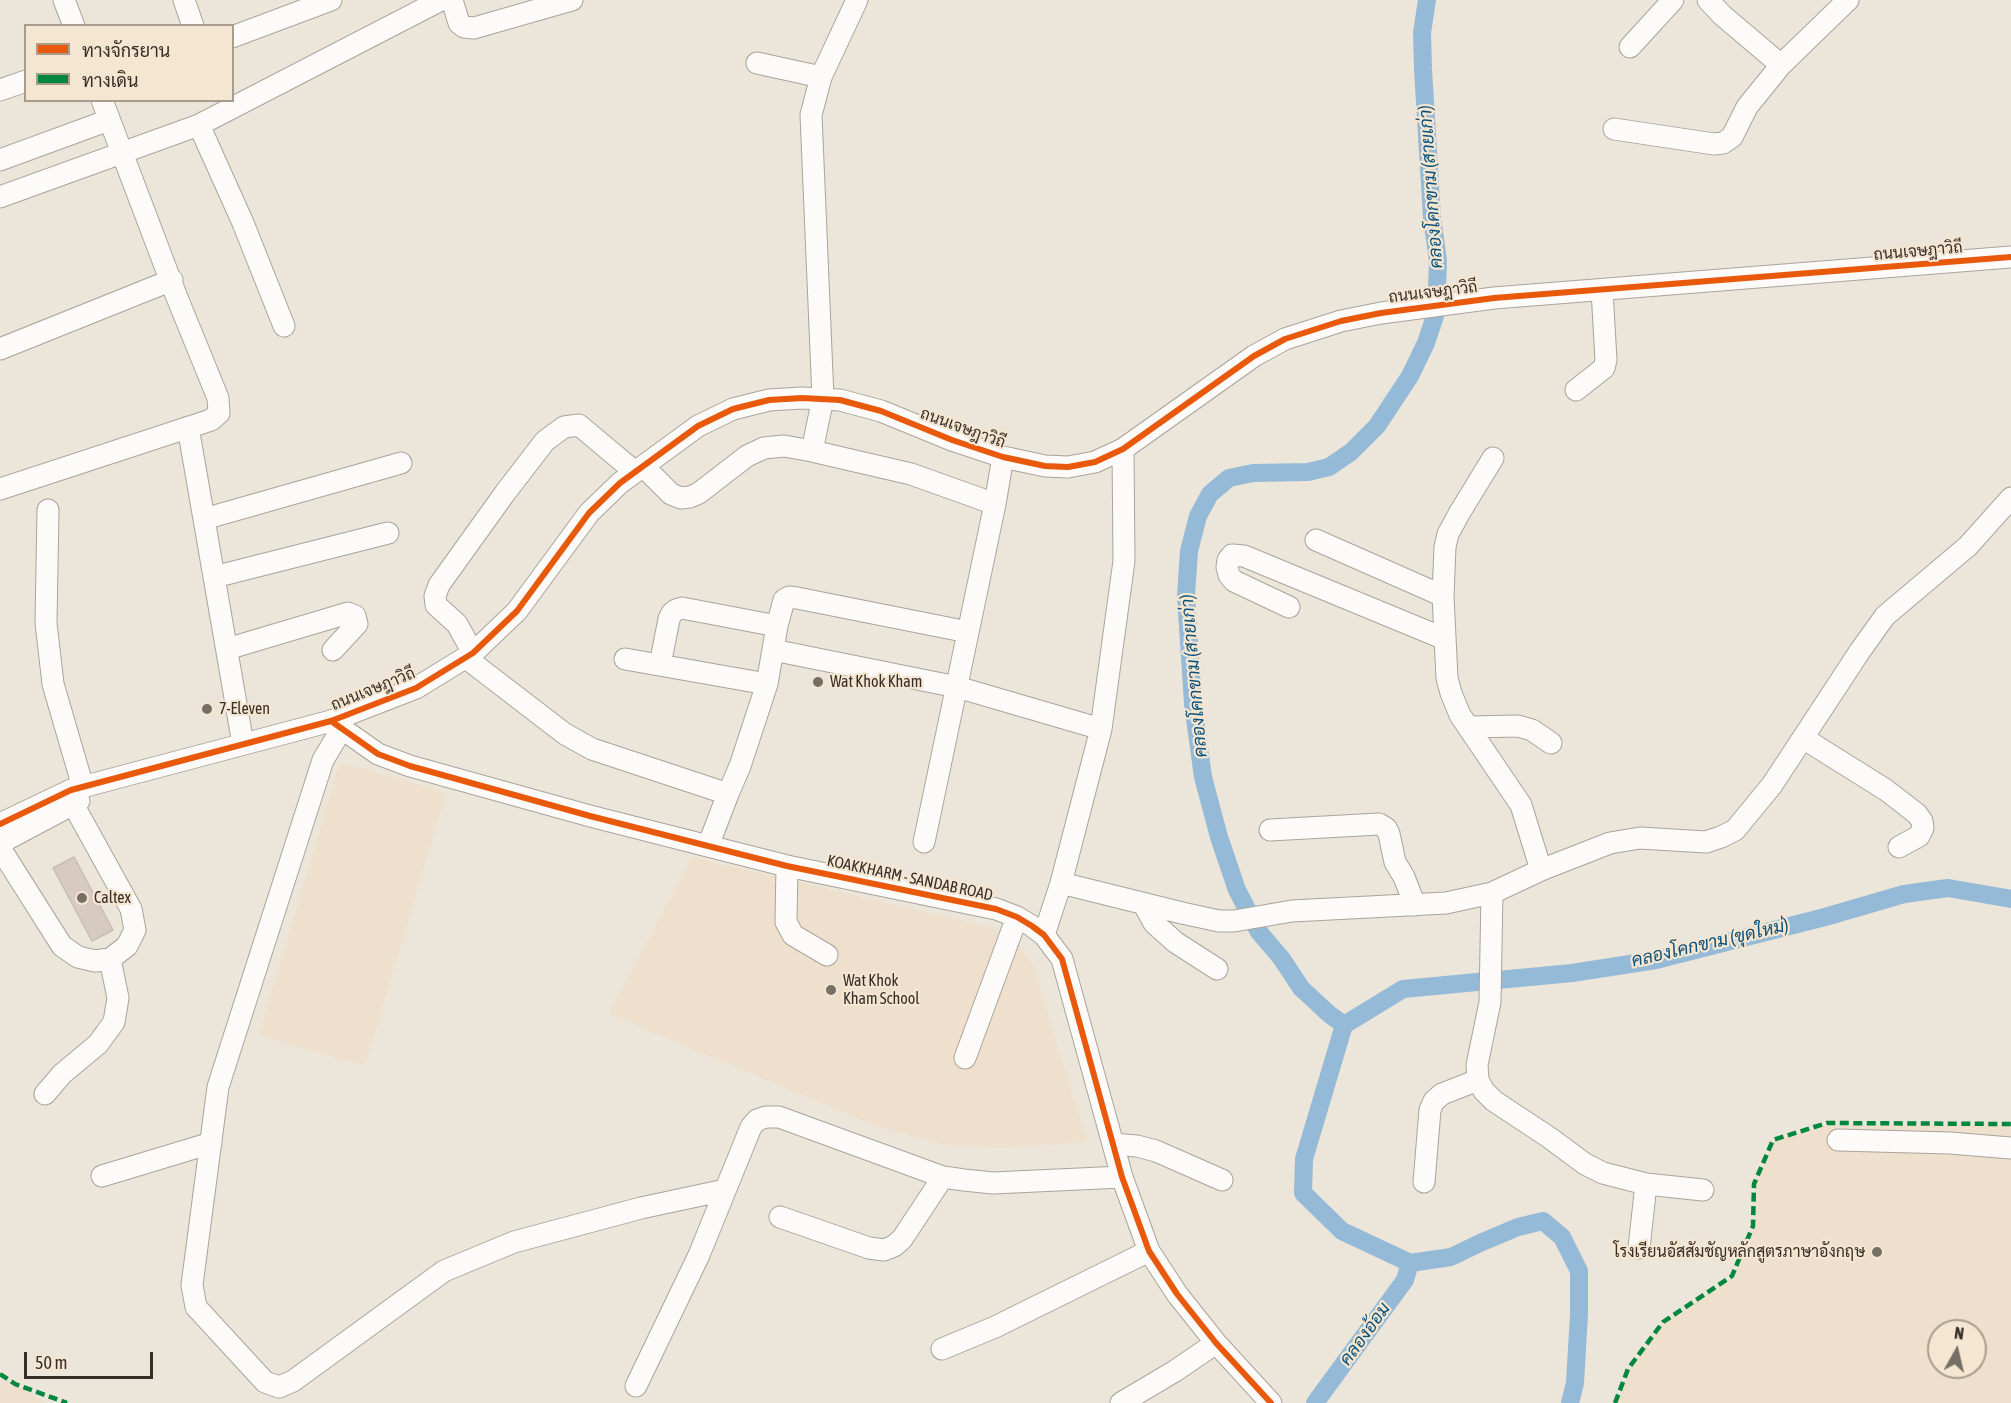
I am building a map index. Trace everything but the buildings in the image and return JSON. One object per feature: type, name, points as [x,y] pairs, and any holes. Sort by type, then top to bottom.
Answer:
[{"type":"street","points":[[64,0],[73,24]]},
{"type":"street","points":[[184,0],[192,24]]},
{"type":"street","points":[[234,36],[331,0]]},
{"type":"street","points":[[0,197],[199,125],[229,105],[441,0]]},
{"type":"street","points":[[452,0],[459,23],[464,27],[474,28],[572,0]]},
{"type":"street","points":[[812,451],[823,398],[811,115],[821,76],[857,0]]},
{"type":"street","points":[[1630,47],[1673,0]]},
{"type":"street","points":[[1708,0],[1780,65]]},
{"type":"street","points":[[1614,129],[1714,144],[1723,143],[1732,137],[1748,107],[1780,65],[1848,0]]},
{"type":"street","points":[[757,63],[821,76]]},
{"type":"street","points":[[0,90],[24,82]]},
{"type":"street","points":[[0,160],[106,110],[218,398],[219,413],[211,420],[0,489]]},
{"type":"street","points":[[199,125],[243,223],[284,326]]},
{"type":"street","name":"ถนนเจษฎาวิถี","points":[[0,843],[78,796],[141,771],[243,744],[336,725],[416,688],[470,656],[517,611],[589,513],[620,483],[698,426],[733,408],[769,400],[823,398],[840,400],[881,411],[952,440],[1003,457],[1045,466],[1068,467],[1095,462],[1123,449],[1254,356],[1285,339],[1341,321],[1381,313],[1494,298],[2011,257]]},
{"type":"street","points":[[0,349],[172,280]]},
{"type":"street","points":[[1576,390],[1604,368],[1606,360],[1602,290]]},
{"type":"street","points":[[728,794],[592,749],[565,734],[470,656],[457,624],[436,604],[435,597],[439,585],[491,511],[545,441],[564,426],[579,425],[671,494],[681,498],[699,493],[747,456],[764,448],[784,446],[911,474],[995,504]]},
{"type":"street","points":[[188,427],[243,744]]},
{"type":"street","points":[[1044,935],[1101,729],[1124,561],[1123,449]]},
{"type":"street","points":[[924,842],[1003,457]]},
{"type":"street","points":[[1493,458],[1448,534],[1445,547],[1443,596],[1447,678],[1460,715],[1521,805],[1541,870]]},
{"type":"street","points":[[204,519],[401,463]]},
{"type":"street","points":[[1060,883],[1219,921],[1234,921],[1292,912],[1446,903],[1492,893],[1541,870],[1610,843],[1640,838],[1672,839],[1691,843],[1706,842],[1735,830],[1772,785],[1885,616],[1968,546],[2011,498]]},
{"type":"street","points":[[0,848],[62,946],[78,957],[95,961],[110,959],[127,946],[135,930],[131,909],[78,796],[53,684],[46,623],[48,510]]},
{"type":"street","points":[[214,577],[388,533]]},
{"type":"street","points":[[1316,540],[1443,596]]},
{"type":"street","points":[[1289,607],[1234,581],[1227,567],[1232,555],[1244,556],[1446,639]]},
{"type":"street","points":[[708,846],[740,766],[767,684],[784,600],[789,597],[968,632]]},
{"type":"street","points":[[660,665],[669,619],[672,613],[682,608],[777,626]]},
{"type":"street","points":[[226,649],[348,613],[355,616],[357,624],[333,650]]},
{"type":"street","points":[[773,650],[957,687],[1101,729]]},
{"type":"street","points":[[625,659],[767,684]]},
{"type":"street","points":[[336,725],[218,1087],[192,1285],[196,1307],[265,1382],[279,1387],[293,1381],[444,1271],[514,1242],[641,1208],[725,1190]]},
{"type":"street","name":"KOAKKHARM - SANDAB ROAD","points":[[336,725],[378,754],[410,766],[590,816],[787,866],[996,909],[1017,917],[1044,935],[1062,959],[1122,1177],[1149,1251],[1177,1294],[1216,1343],[1271,1403]]},
{"type":"street","points":[[1469,727],[1518,726],[1532,730],[1551,743]]},
{"type":"street","points":[[1803,738],[1886,790],[1917,814],[1922,821],[1923,828],[1919,836],[1899,847]]},
{"type":"street","name":"ถนนเจษฎาวิถี","points":[[0,824],[71,790],[78,796]]},
{"type":"street","points":[[1270,830],[1379,824],[1386,828],[1389,834],[1395,862],[1404,877],[1415,905]]},
{"type":"street","points":[[787,866],[784,907],[786,922],[793,935],[827,955]]},
{"type":"street","points":[[1492,893],[1490,1002],[1477,1065],[1478,1080],[1484,1091],[1494,1101],[1550,1137],[1584,1164],[1603,1173],[1646,1184],[1703,1190]]},
{"type":"street","points":[[1143,903],[1154,922],[1175,942],[1217,969]]},
{"type":"street","points":[[965,1058],[1017,917]]},
{"type":"street","points":[[45,1094],[62,1074],[98,1044],[114,1022],[118,998],[110,959]]},
{"type":"street","points":[[1424,1182],[1430,1110],[1434,1101],[1442,1094],[1478,1080]]},
{"type":"street","points":[[636,1386],[699,1255],[751,1127],[757,1120],[779,1117],[943,1177],[993,1183],[1122,1177]]},
{"type":"street","points":[[1838,1140],[1950,1143],[2011,1148]]},
{"type":"street","points":[[102,1176],[211,1143]]},
{"type":"street","points":[[1113,1144],[1137,1146],[1156,1151],[1222,1180]]},
{"type":"street","points":[[780,1217],[869,1248],[884,1250],[894,1246],[902,1239],[943,1177]]},
{"type":"street","points":[[1639,1248],[1646,1184]]},
{"type":"street","points":[[942,1349],[995,1326],[1149,1251]]},
{"type":"street","points":[[1121,1403],[1216,1343]]},
{"type":"shaded area","points":[[340,762],[446,793],[365,1066],[259,1035]]},
{"type":"shaded area","name":"Wat Khok Kham School","points":[[692,857],[992,928],[1016,941],[1033,966],[1087,1142],[999,1148],[945,1145],[876,1126],[609,1014]]},
{"type":"shaded area","name":"โรงเรียนอัสสัมชัญหลักสูตรภาษาอังกฤษ","points":[[1827,1125],[2011,1125],[2011,1403],[1617,1403],[1629,1370],[1664,1323],[1733,1277],[1754,1227],[1756,1184],[1774,1141]]},
{"type":"shaded area","points":[[0,1380],[15,1384],[47,1403],[0,1403]]},
{"type":"waterway","name":"คลองโคกขาม (สายเก่า)","points":[[1344,1025],[1301,988],[1282,959],[1259,932],[1237,890],[1219,837],[1203,777],[1193,704],[1186,596],[1189,551],[1198,516],[1210,494],[1229,478],[1253,473],[1308,472],[1329,467],[1351,452],[1377,426],[1410,376],[1426,343],[1436,313],[1438,261],[1432,218],[1423,69],[1422,33],[1427,0]]},
{"type":"waterway","name":"คลองโคกขาม (ขุดใหม่)","points":[[1344,1025],[1403,989],[1572,973],[1656,960],[1825,917],[1904,894],[1948,888],[2011,899]]},
{"type":"waterway","name":"คลองโคกขาม (สายเก่า)","points":[[1344,1025],[1304,1159],[1303,1193],[1342,1231],[1410,1263],[1451,1257],[1518,1227],[1543,1221],[1562,1237],[1579,1271],[1575,1383],[1570,1403]]},
{"type":"waterway","name":"คลองอ้อม","points":[[1315,1403],[1405,1280],[1410,1263]]},
{"type":"marked path","points":[[1615,1403],[1628,1369],[1663,1322],[1732,1276],[1753,1226],[1754,1184],[1773,1140],[1827,1123],[2011,1124]]},
{"type":"marked path","points":[[0,1374],[15,1384],[67,1403]]},
{"type":"cycle path","points":[[0,824],[71,790],[331,721],[416,688],[473,653],[517,611],[589,513],[620,483],[698,426],[733,409],[769,400],[802,398],[840,400],[881,411],[952,440],[1003,457],[1045,466],[1068,467],[1095,462],[1123,449],[1254,356],[1285,339],[1341,321],[1381,313],[1494,298],[2011,257]]},
{"type":"cycle path","points":[[331,721],[378,754],[410,766],[590,816],[787,866],[996,909],[1032,926],[1044,935],[1062,959],[1122,1177],[1149,1251],[1177,1294],[1216,1343],[1271,1403]]},
{"type":"place","name":"Wat Khok Kham","points":[[818,682]]},
{"type":"place","name":"7-Eleven","points":[[207,709]]},
{"type":"place","name":"Caltex","points":[[82,898]]},
{"type":"place","name":"Wat Khok Kham School","points":[[831,990]]},
{"type":"place","name":"โรงเรียนอัสสัมชัญหลักสูตรภาษาอังกฤษ","points":[[1877,1252]]}]
